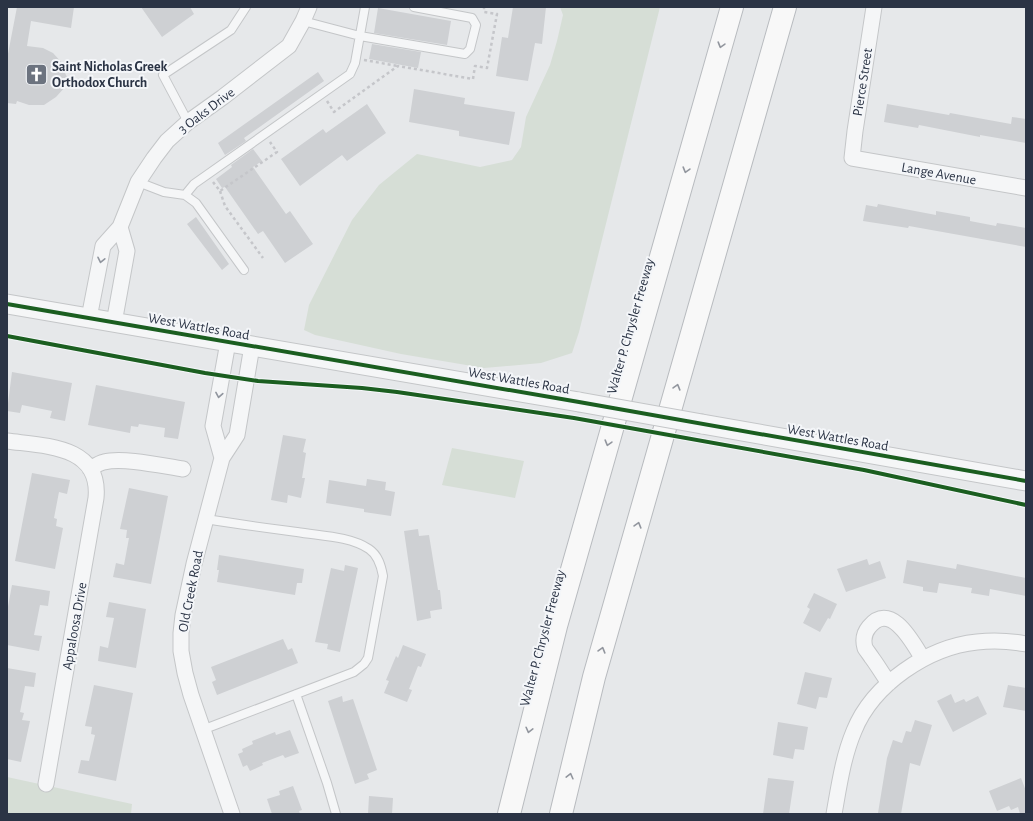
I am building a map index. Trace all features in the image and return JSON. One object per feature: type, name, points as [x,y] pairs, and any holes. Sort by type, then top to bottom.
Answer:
[{"type":"highway","name":"Walter P. Chrysler Freeway","points":[[509,814],[558,618],[732,7]]},
{"type":"highway","points":[[560,814],[594,676],[785,7]]},
{"type":"street","name":"Pierce Street","points":[[852,158],[874,7]]},
{"type":"street","name":"3 Oaks Drive","points":[[89,318],[103,246],[120,227],[138,182],[154,158],[167,141],[188,122],[289,46],[306,14]]},
{"type":"street","name":"Lange Avenue","points":[[852,158],[1026,188]]},
{"type":"street","points":[[114,323],[127,251],[120,227]]},
{"type":"street","name":"West Wattles Road","points":[[7,304],[1026,480]]},
{"type":"street","points":[[222,458],[213,426],[228,342]]},
{"type":"street","name":"Old Creek Road","points":[[232,814],[202,730],[185,674],[181,651],[181,633],[183,615],[194,564],[222,458],[237,435],[252,346]]},
{"type":"street","points":[[7,441],[74,453],[83,460],[90,469],[104,462],[116,461],[137,462],[183,469]]},
{"type":"street","name":"Appaloosa Drive","points":[[46,784],[96,498],[96,483],[90,469]]},
{"type":"street","points":[[889,683],[865,648],[865,633],[874,622],[881,619],[888,619],[901,626],[923,659]]},
{"type":"street","points":[[834,814],[841,778],[854,730],[866,709],[889,683],[923,659],[945,649],[961,644],[978,641],[996,641],[1026,644]]},
{"type":"lane","points":[[188,122],[163,75],[231,30],[246,7]]},
{"type":"lane","points":[[185,195],[194,184],[350,74],[356,59],[365,7]]},
{"type":"lane","points":[[306,14],[360,36],[465,54],[470,49],[476,24],[472,18],[414,7]]},
{"type":"lane","points":[[138,182],[164,192],[185,195],[196,203],[244,270]]},
{"type":"lane","points":[[202,730],[354,672],[364,664],[368,658],[383,576],[382,567],[378,558],[370,550],[352,542],[328,537],[206,519]]},
{"type":"lane","points":[[296,694],[327,783],[336,814]]},
{"type":"path","points":[[356,59],[473,79],[475,66],[487,68],[497,14],[484,12],[484,7]]},
{"type":"path","points":[[326,100],[334,112],[398,66]]},
{"type":"path","points":[[220,192],[277,152],[269,140]]},
{"type":"path","points":[[212,180],[220,192],[225,206],[263,258]]},
{"type":"shaded area","points":[[560,7],[660,7],[579,332],[572,353],[541,363],[484,368],[401,354],[315,335],[304,330],[309,305],[352,220],[379,185],[417,154],[480,167],[512,160],[521,147],[526,117],[550,65],[563,15]]},
{"type":"shaded area","points":[[452,448],[524,461],[515,498],[442,485]]},
{"type":"shaded area","points":[[7,777],[132,804],[131,814],[7,814]]},
{"type":"building","name":"Saint Nicholas Greek Orthodox Church","points":[[17,7],[74,7],[71,28],[31,21],[27,46],[43,48],[53,53],[64,65],[65,73],[69,81],[56,97],[44,105],[29,105],[17,101],[16,104],[7,103],[7,59]]},
{"type":"building","points":[[141,7],[190,7],[194,14],[162,37]]},
{"type":"building","points":[[513,7],[546,7],[542,44],[535,43],[528,81],[496,76],[502,37],[508,38]]},
{"type":"building","points":[[378,8],[451,21],[447,45],[374,33]]},
{"type":"building","points":[[372,44],[421,52],[418,68],[369,59]]},
{"type":"building","points":[[318,72],[324,81],[244,138],[246,141],[225,155],[218,143]]},
{"type":"building","points":[[414,89],[465,98],[464,104],[515,112],[509,145],[459,136],[459,131],[409,122]]},
{"type":"building","points":[[367,104],[386,133],[347,161],[342,155],[300,186],[281,159],[323,129],[326,133]]},
{"type":"building","points":[[887,104],[1011,124],[1012,117],[1026,119],[1026,143],[980,135],[980,137],[919,125],[918,128],[884,122]]},
{"type":"building","points":[[253,149],[262,161],[253,167],[286,214],[290,211],[313,244],[285,263],[263,231],[258,234],[225,187],[222,188],[216,179],[232,167],[231,165]]},
{"type":"building","points":[[878,204],[936,215],[936,211],[970,217],[970,221],[996,226],[997,223],[1026,228],[1026,247],[909,226],[908,228],[863,221],[866,205],[877,207]]},
{"type":"building","points":[[196,217],[229,264],[222,270],[187,224]]},
{"type":"building","points":[[12,372],[72,383],[65,421],[50,418],[52,411],[22,405],[20,413],[7,411]]},
{"type":"building","points":[[96,385],[185,402],[178,439],[164,437],[165,428],[139,424],[138,427],[131,426],[130,433],[88,425]]},
{"type":"building","points":[[283,435],[306,439],[303,452],[306,453],[302,478],[305,478],[301,498],[288,495],[287,503],[271,500]]},
{"type":"building","points":[[32,473],[70,480],[67,494],[59,492],[54,518],[57,519],[56,526],[63,528],[55,569],[15,561]]},
{"type":"building","points":[[367,479],[386,482],[385,490],[395,492],[391,516],[364,512],[364,509],[326,503],[329,480],[366,486]]},
{"type":"building","points":[[129,488],[168,496],[151,584],[113,577],[116,563],[124,565],[129,538],[126,538],[127,530],[120,529]]},
{"type":"building","points":[[418,529],[419,536],[429,535],[438,590],[440,590],[442,609],[430,611],[431,618],[417,621],[404,531]]},
{"type":"building","points":[[219,555],[304,569],[302,583],[297,583],[295,595],[217,582]]},
{"type":"building","points":[[867,559],[869,565],[880,561],[886,578],[846,592],[837,569]]},
{"type":"building","points":[[907,560],[956,569],[957,564],[1026,578],[1026,596],[990,589],[989,596],[971,593],[972,588],[939,583],[937,593],[923,591],[923,587],[903,583]]},
{"type":"building","points":[[345,565],[358,568],[340,652],[327,649],[328,644],[315,642],[331,568],[344,571]]},
{"type":"building","points":[[12,585],[50,591],[48,606],[40,605],[34,635],[42,636],[39,651],[7,645],[7,612]]},
{"type":"building","points":[[814,593],[837,604],[830,619],[828,618],[820,632],[803,623],[810,609],[807,607]]},
{"type":"building","points":[[109,602],[146,609],[136,668],[98,661],[100,646],[108,648],[114,618],[106,617]]},
{"type":"building","points":[[283,639],[288,650],[292,648],[298,663],[217,695],[212,682],[216,680],[211,667]]},
{"type":"building","points":[[403,645],[426,654],[421,667],[418,666],[409,689],[412,690],[407,702],[384,693],[389,681],[386,680],[396,656],[398,658]]},
{"type":"building","points":[[7,668],[36,673],[34,687],[25,686],[20,712],[24,713],[22,720],[30,721],[21,762],[7,759]]},
{"type":"building","points":[[805,672],[832,678],[827,698],[819,697],[816,709],[797,704]]},
{"type":"building","points":[[94,685],[133,693],[116,781],[78,773],[81,760],[89,761],[95,735],[91,734],[92,727],[85,726]]},
{"type":"building","points":[[1008,685],[1026,688],[1026,711],[1003,707]]},
{"type":"building","points":[[951,694],[955,703],[964,699],[966,702],[978,696],[987,714],[953,732],[937,701]]},
{"type":"building","points":[[342,696],[343,702],[353,699],[377,770],[367,774],[369,779],[355,784],[328,701]]},
{"type":"building","points":[[915,720],[932,725],[920,766],[910,763],[901,814],[878,813],[887,758],[893,740],[902,743],[906,731],[911,732]]},
{"type":"building","points":[[778,722],[808,727],[804,750],[795,749],[793,759],[773,755]]},
{"type":"building","points":[[290,730],[299,753],[285,758],[283,755],[262,763],[263,765],[250,771],[247,765],[243,767],[238,754],[243,752],[242,749],[253,744],[252,741],[275,732],[276,735]]},
{"type":"building","points":[[768,778],[794,781],[789,814],[763,814]]},
{"type":"building","points":[[1021,778],[1026,791],[1026,814],[1020,814],[1018,807],[1011,810],[1009,806],[997,811],[989,791]]},
{"type":"building","points":[[293,786],[302,810],[299,811],[300,814],[272,814],[267,799],[280,795],[279,791]]},
{"type":"building","points":[[369,796],[393,798],[392,814],[368,814]]},
{"type":"cycle path","points":[[7,304],[579,402],[1026,481]]},
{"type":"cycle path","points":[[7,336],[205,373],[258,381],[362,388],[397,392],[574,418],[864,470],[1026,505]]},
{"type":"place","name":"Saint Nicholas Greek Orthodox Church","points":[[36,74]]}]
